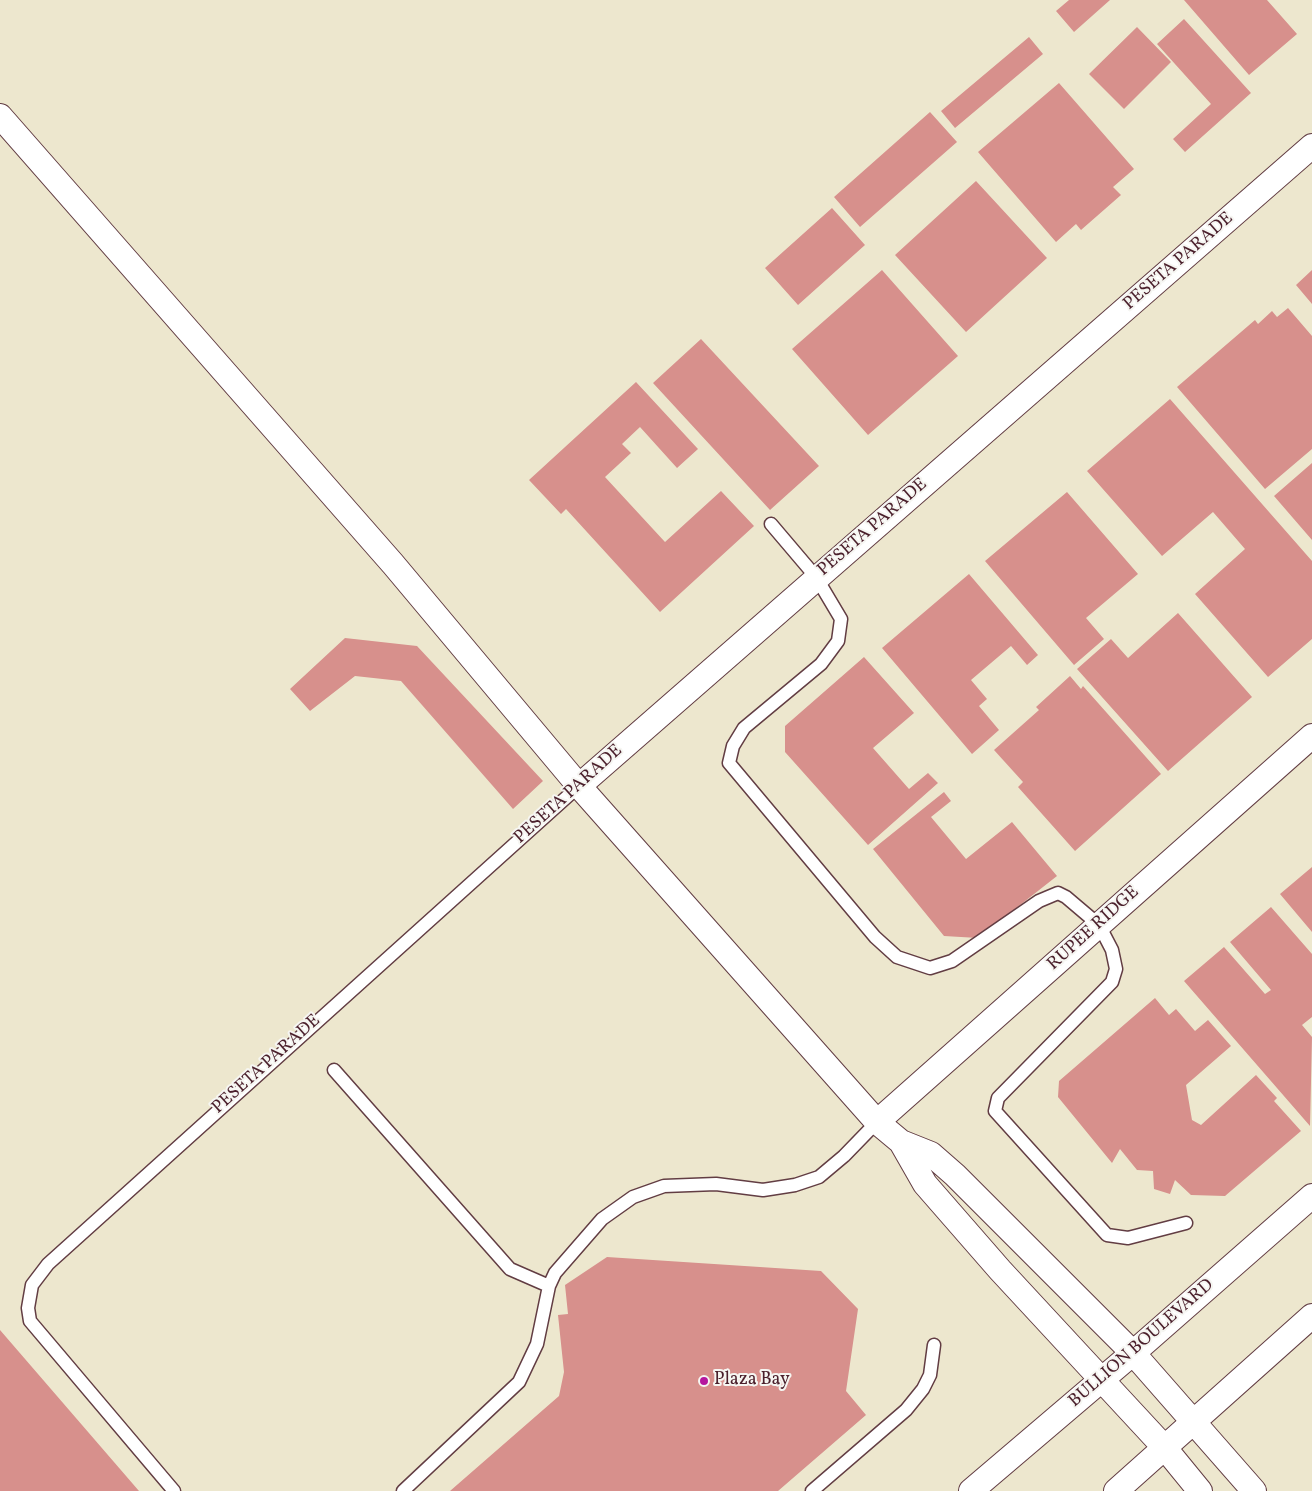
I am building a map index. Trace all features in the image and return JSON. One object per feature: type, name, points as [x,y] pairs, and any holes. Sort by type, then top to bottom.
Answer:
[{"type":"street","points":[[0,116],[393,564],[579,786],[877,1122],[901,1142],[931,1154],[955,1176],[1133,1353],[1254,1491]]},
{"type":"street","name":"PESETA PARADE","points":[[579,786],[816,577],[1312,146]]},
{"type":"street","name":"RUPEE RIDGE","points":[[877,1122],[1312,736]]},
{"type":"street","points":[[901,1142],[911,1163],[925,1184],[1000,1270],[1164,1447],[1200,1491]]},
{"type":"street","name":"BULLION BOULEVARD","points":[[972,1491],[1312,1196]]},
{"type":"street","points":[[1116,1491],[1312,1316]]},
{"type":"lane","points":[[771,524],[816,577],[841,619],[838,641],[821,664],[744,728],[733,746],[729,763],[874,937],[897,957],[930,968],[952,961],[1039,901],[1058,893],[1066,897],[1099,925],[1112,950],[1116,968],[1112,982],[998,1098],[995,1111],[1107,1234],[1128,1238],[1186,1222]]},
{"type":"lane","name":"PESETA PARADE","points":[[174,1491],[30,1321],[28,1308],[32,1285],[48,1264],[579,786]]},
{"type":"lane","points":[[334,1070],[510,1269],[548,1286]]},
{"type":"lane","points":[[403,1491],[519,1382],[528,1368],[537,1344],[548,1286],[555,1273],[602,1219],[633,1197],[664,1186],[716,1184],[764,1190],[795,1185],[819,1177],[844,1156],[877,1122]]},
{"type":"lane","points":[[812,1491],[906,1410],[923,1389],[930,1375],[934,1344]]},
{"type":"building","points":[[1069,0],[1110,0],[1074,32],[1056,11]]},
{"type":"building","points":[[1184,0],[1267,0],[1297,34],[1249,75]]},
{"type":"building","points":[[1184,19],[1251,93],[1185,152],[1173,139],[1211,104],[1157,44]]},
{"type":"building","points":[[1137,27],[1171,62],[1124,109],[1089,74]]},
{"type":"building","points":[[1029,37],[1043,54],[955,128],[941,111]]},
{"type":"building","points":[[1059,83],[1134,169],[1113,187],[1121,195],[1081,230],[1076,224],[1056,242],[978,152]]},
{"type":"building","points":[[930,112],[957,142],[860,227],[834,197]]},
{"type":"building","points":[[976,181],[1047,258],[966,332],[895,255]]},
{"type":"building","points":[[832,208],[865,245],[798,305],[765,268]]},
{"type":"building","points":[[882,270],[958,356],[868,435],[792,349]]},
{"type":"building","points":[[1312,270],[1312,304],[1296,285]]},
{"type":"building","points":[[1288,308],[1312,336],[1312,449],[1265,489],[1177,387],[1255,320],[1258,324],[1272,311],[1277,317]]},
{"type":"building","points":[[701,339],[819,466],[770,510],[653,383]]},
{"type":"building","points":[[636,382],[698,449],[677,468],[640,427],[622,444],[631,453],[605,477],[665,542],[721,491],[754,526],[660,612],[566,509],[561,514],[529,480]]},
{"type":"building","points":[[1170,399],[1312,561],[1312,639],[1268,677],[1195,594],[1245,549],[1213,512],[1162,556],[1087,471]]},
{"type":"building","points":[[1312,463],[1312,540],[1274,496]]},
{"type":"building","points":[[1067,492],[1138,574],[1086,618],[1104,639],[1074,665],[985,561]]},
{"type":"building","points":[[969,574],[1038,655],[1027,665],[1011,646],[971,680],[987,699],[979,706],[999,730],[972,754],[882,648]]},
{"type":"building","points":[[1178,613],[1252,697],[1168,771],[1077,669],[1111,639],[1128,658]]},
{"type":"building","points":[[345,638],[417,646],[543,781],[513,809],[401,681],[355,676],[310,711],[290,689]]},
{"type":"building","points":[[864,657],[914,713],[873,748],[909,789],[928,773],[938,783],[868,845],[785,752],[785,726]]},
{"type":"building","points":[[1070,676],[1081,689],[1083,686],[1161,774],[1075,851],[1018,787],[1023,782],[994,750],[1039,710],[1036,707]]},
{"type":"building","points":[[944,792],[951,801],[931,817],[966,859],[1012,822],[1057,876],[978,938],[944,936],[873,849]]},
{"type":"building","points":[[1312,867],[1312,932],[1280,894]]},
{"type":"building","points":[[1271,907],[1312,954],[1312,1017],[1302,1025],[1312,1037],[1310,1126],[1184,981],[1224,947],[1265,994],[1271,990],[1230,942]]},
{"type":"building","points":[[1155,998],[1169,1015],[1176,1009],[1195,1031],[1208,1020],[1231,1046],[1186,1085],[1192,1120],[1201,1125],[1256,1075],[1277,1098],[1274,1101],[1301,1131],[1225,1196],[1191,1195],[1175,1180],[1170,1194],[1154,1189],[1153,1171],[1137,1170],[1120,1149],[1112,1163],[1058,1097],[1059,1081]]},
{"type":"building","name":"Plaza Bay","points":[[607,1257],[821,1271],[858,1309],[846,1391],[866,1415],[778,1491],[450,1491],[559,1396],[564,1372],[558,1315],[568,1314],[565,1285]]},
{"type":"building","points":[[0,1330],[139,1491],[0,1491]]},
{"type":"place","name":"Plaza Bay","points":[[704,1381]]}]
